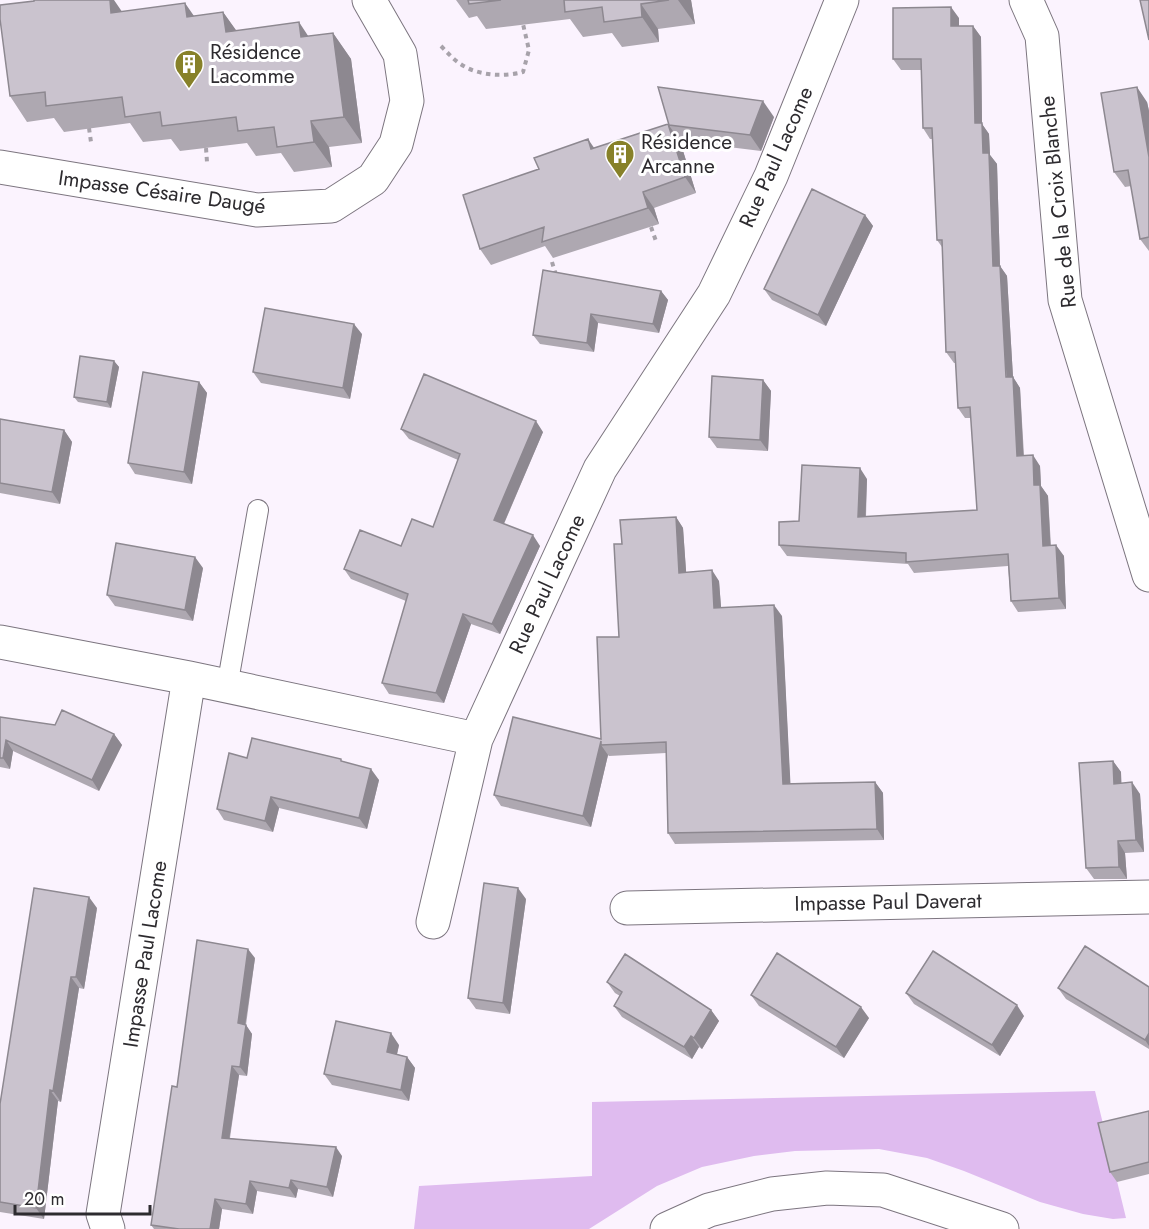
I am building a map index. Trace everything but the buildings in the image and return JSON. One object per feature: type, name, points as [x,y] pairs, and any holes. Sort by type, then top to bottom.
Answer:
[{"type":"street","name":"Impasse Césaire Daugé","points":[[0,167],[257,210],[331,206],[373,179],[396,144],[407,102],[400,54],[369,0]]},
{"type":"street","name":"Rue Paul Lacome","points":[[433,922],[476,739],[600,469],[714,294],[771,176],[842,0]]},
{"type":"street","name":"Rue de la Croix Blanche","points":[[1026,0],[1042,36],[1065,300],[1149,575]]},
{"type":"street","points":[[0,642],[189,678],[476,739]]},
{"type":"street","name":"Impasse Paul Lacome","points":[[108,1229],[104,1214],[189,678]]},
{"type":"street","name":"Impasse Paul Daverat","points":[[627,908],[1149,897]]},
{"type":"street","points":[[667,1229],[709,1210],[751,1199],[771,1194],[827,1188],[883,1190],[1002,1229]]},
{"type":"lane","points":[[227,687],[258,510]]},
{"type":"path","points":[[438,43],[460,64],[490,75],[508,76],[523,72],[529,50],[523,24]]},
{"type":"path","points":[[651,227],[657,244]]},
{"type":"path","points":[[552,261],[558,282]]},
{"type":"shaded area","points":[[1095,1091],[1126,1218],[1113,1219],[1083,1214],[1040,1202],[927,1158],[879,1149],[795,1151],[754,1156],[702,1167],[657,1186],[589,1229],[414,1229],[419,1186],[592,1176],[592,1102]]},
{"type":"place","name":"Résidence Lacomme","points":[[189,90]]},
{"type":"place","name":"Résidence Arcanne","points":[[620,180]]}]
